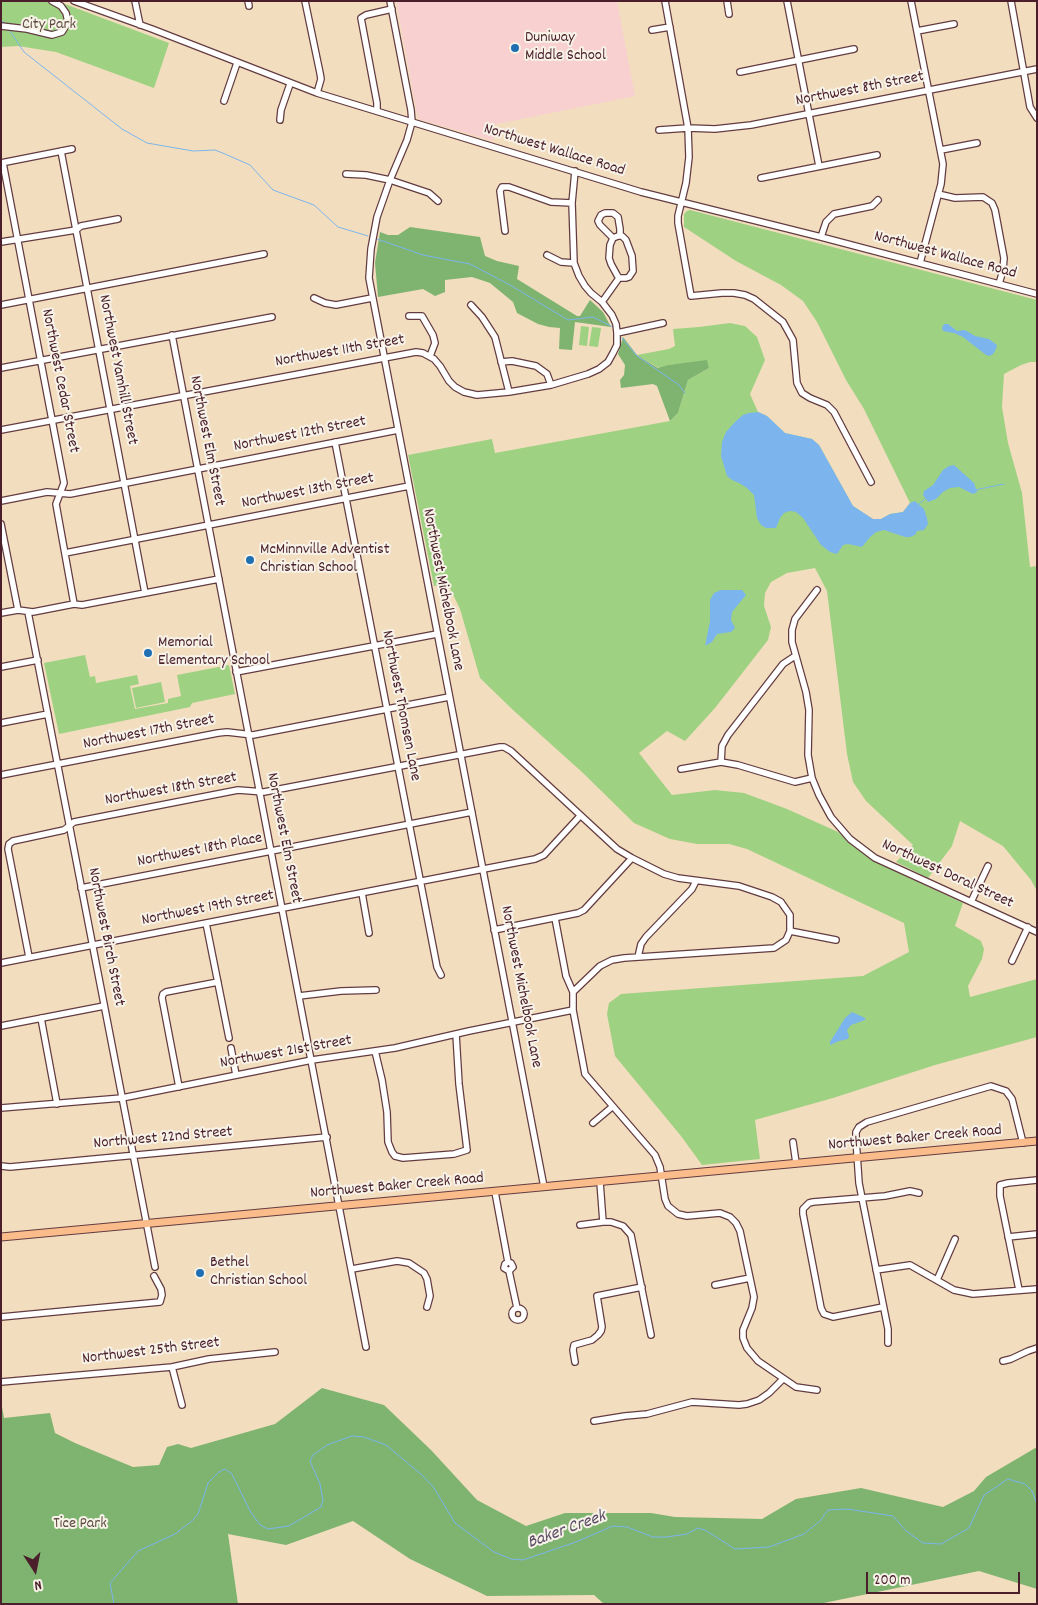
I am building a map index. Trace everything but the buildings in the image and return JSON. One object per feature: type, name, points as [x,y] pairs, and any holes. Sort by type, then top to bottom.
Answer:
[{"type":"main road","name":"Northwest Baker Creek Road","points":[[1,1237],[1037,1141]]},
{"type":"street","points":[[1,26],[27,29],[52,36],[62,32],[68,22],[66,13],[61,6],[52,1]]},
{"type":"street","name":"Northwest Wallace Road","points":[[74,1],[290,84],[641,192],[1037,294]]},
{"type":"street","points":[[135,1],[140,25]]},
{"type":"street","points":[[306,1],[320,74],[317,93]]},
{"type":"street","name":"Northwest Michelbook Lane","points":[[390,1],[412,122],[377,217],[370,249],[369,278],[544,1187]]},
{"type":"street","points":[[665,1],[688,128],[689,157],[678,223],[692,296],[722,293],[745,295],[754,299],[783,322],[793,340],[797,383],[802,393],[827,405],[834,412],[871,482]]},
{"type":"street","points":[[727,1],[729,14]]},
{"type":"street","points":[[787,1],[819,166]]},
{"type":"street","points":[[911,1],[943,164],[938,194],[920,263]]},
{"type":"street","points":[[1011,1],[1030,107],[1037,118]]},
{"type":"street","points":[[377,111],[362,18],[366,15],[392,9]]},
{"type":"street","points":[[917,31],[954,24]]},
{"type":"street","points":[[652,30],[670,27]]},
{"type":"street","points":[[740,72],[854,49]]},
{"type":"street","points":[[224,102],[237,64]]},
{"type":"street","name":"Northwest 8th Street","points":[[659,130],[734,128],[1037,68]]},
{"type":"street","points":[[280,120],[281,110],[290,84]]},
{"type":"street","points":[[940,150],[977,143]]},
{"type":"street","points":[[2,163],[72,149]]},
{"type":"street","name":"Northwest Yamhill Street","points":[[61,151],[145,593]]},
{"type":"street","points":[[761,178],[877,155]]},
{"type":"street","name":"Northwest Cedar Street","points":[[2,163],[30,300],[64,484],[56,504],[74,604]]},
{"type":"street","points":[[409,316],[422,316],[433,335],[435,343],[430,356],[440,366],[449,381],[464,392],[477,394],[509,392],[551,385],[588,374],[608,362],[616,345],[618,333],[616,324],[602,302],[585,286],[574,262],[572,203],[575,171]]},
{"type":"street","points":[[346,174],[366,175],[390,180],[429,193],[438,201]]},
{"type":"street","points":[[505,231],[500,192],[502,187],[509,187],[551,202],[572,203]]},
{"type":"street","points":[[938,194],[955,198],[983,197],[992,202],[1004,258],[999,284]]},
{"type":"street","points":[[821,237],[826,222],[834,214],[872,206],[878,200]]},
{"type":"street","points":[[613,238],[598,221],[601,215],[605,213],[613,213],[618,217],[620,236]]},
{"type":"street","points":[[1,242],[76,230],[81,226],[118,219]]},
{"type":"street","points":[[602,302],[619,278],[629,277],[634,268],[626,240],[620,236],[613,238]]},
{"type":"street","points":[[613,238],[610,245],[609,258],[619,278]]},
{"type":"street","points":[[1,305],[264,254]]},
{"type":"street","points":[[547,255],[561,262],[574,262]]},
{"type":"street","points":[[314,298],[336,305],[372,298]]},
{"type":"street","points":[[471,305],[482,317],[495,337],[509,392]]},
{"type":"street","points":[[1,368],[272,317]]},
{"type":"street","points":[[618,333],[663,323]]},
{"type":"street","name":"Northwest Elm Street","points":[[172,336],[366,1347]]},
{"type":"street","name":"Northwest 11th Street","points":[[1,430],[416,352],[430,356]]},
{"type":"street","points":[[501,362],[536,366],[547,374],[551,385]]},
{"type":"street","name":"Northwest 12th Street","points":[[1,501],[47,492],[70,494],[398,430]]},
{"type":"street","name":"Northwest Thomsen Lane","points":[[335,442],[437,967],[441,975]]},
{"type":"street","name":"Northwest 13th Street","points":[[65,554],[409,486]]},
{"type":"street","points":[[1,524],[4,558],[18,610]]},
{"type":"street","points":[[1,613],[18,610],[28,612],[74,604],[82,605],[219,579]]},
{"type":"street","name":"Northwest Doral Street","points":[[817,590],[795,618],[792,642],[809,710],[808,755],[812,778],[819,795],[838,826],[866,852],[885,863],[1037,932]]},
{"type":"street","name":"Northwest Birch Street","points":[[28,612],[155,1267]]},
{"type":"street","points":[[236,672],[437,634]]},
{"type":"street","points":[[721,762],[722,746],[728,735],[783,664],[795,656]]},
{"type":"street","points":[[1,667],[38,660]]},
{"type":"street","name":"Northwest 17th Street","points":[[1,775],[218,733],[227,732],[248,735],[449,697]]},
{"type":"street","points":[[1,723],[48,714]]},
{"type":"street","name":"Northwest 18th Street","points":[[29,957],[8,849],[9,844],[13,841],[64,830],[74,822],[238,790],[260,792],[496,747],[508,749],[617,849],[664,874],[696,881],[739,886],[772,896],[781,902],[790,915],[790,932]]},
{"type":"street","points":[[681,769],[721,762],[738,765],[795,782],[812,778]]},
{"type":"street","name":"Northwest 18th Place","points":[[81,888],[472,812]]},
{"type":"street","name":"Northwest 19th Street","points":[[1,963],[535,859],[544,855],[580,816]]},
{"type":"street","points":[[494,930],[578,913],[584,910],[632,858]]},
{"type":"street","points":[[971,902],[988,866]]},
{"type":"street","points":[[638,957],[641,944],[646,937],[692,889],[696,881]]},
{"type":"street","points":[[362,893],[369,933]]},
{"type":"street","points":[[555,918],[566,976],[573,992],[573,1010],[585,1074],[655,1156],[660,1167],[665,1199],[668,1206],[678,1214],[687,1216],[720,1213],[733,1219],[740,1231],[750,1278],[753,1304],[742,1330],[744,1344],[758,1362],[783,1379],[796,1387],[817,1390]]},
{"type":"street","points":[[206,923],[230,1038]]},
{"type":"street","points":[[1012,961],[1028,927]]},
{"type":"street","points":[[573,992],[600,966],[612,960],[766,949],[781,944],[786,940],[790,932],[836,940]]},
{"type":"street","points":[[179,1086],[162,998],[163,994],[218,982]]},
{"type":"street","points":[[299,996],[341,991],[376,990]]},
{"type":"street","points":[[1,1026],[104,1006]]},
{"type":"street","name":"Northwest 21st Street","points":[[1,1108],[122,1098],[312,1060],[424,1042],[573,1010]]},
{"type":"street","points":[[41,1018],[57,1104]]},
{"type":"street","points":[[375,1051],[385,1095],[388,1142],[395,1156],[403,1158],[454,1154],[467,1150],[458,1076],[456,1034]]},
{"type":"street","points":[[231,1048],[236,1075]]},
{"type":"street","points":[[888,1343],[888,1329],[862,1197],[856,1132],[862,1124],[991,1086],[1006,1092],[1012,1099],[1023,1142]]},
{"type":"street","points":[[593,1123],[612,1106]]},
{"type":"street","name":"Northwest 22nd Street","points":[[1,1166],[10,1167],[327,1137]]},
{"type":"street","points":[[793,1142],[796,1163]]},
{"type":"street","points":[[1019,1290],[1000,1196],[1000,1185],[1037,1180]]},
{"type":"street","points":[[600,1182],[603,1222]]},
{"type":"street","points":[[884,1307],[833,1317],[824,1314],[821,1308],[803,1214],[806,1206],[813,1202],[889,1195],[910,1191],[919,1193]]},
{"type":"street","points":[[494,1192],[508,1262],[504,1268],[510,1271],[516,1308]]},
{"type":"street","points":[[580,1225],[611,1222],[623,1226],[631,1235],[651,1335]]},
{"type":"street","points":[[1008,1237],[1037,1234]]},
{"type":"street","points":[[937,1280],[956,1239]]},
{"type":"street","points":[[352,1269],[397,1261],[409,1263],[424,1273],[427,1279],[430,1296],[426,1307]]},
{"type":"street","points":[[876,1270],[910,1265],[954,1290],[973,1294],[1037,1289]]},
{"type":"street","points":[[1,1317],[160,1302],[161,1289],[154,1276]]},
{"type":"street","points":[[714,1285],[750,1278]]},
{"type":"street","points":[[575,1362],[574,1344],[592,1340],[601,1331],[597,1296],[642,1287]]},
{"type":"street","points":[[1003,1361],[1037,1348]]},
{"type":"street","name":"Northwest 25th Street","points":[[1,1382],[172,1367],[208,1359],[275,1352]]},
{"type":"street","points":[[172,1367],[182,1405]]},
{"type":"street","points":[[594,1422],[647,1414],[692,1402],[748,1404],[764,1396],[783,1379]]},
{"type":"shaded area","name":"Duniway Middle School","points":[[396,1],[617,1],[635,96],[492,125],[494,141],[418,119]]},
{"type":"green space","name":"City Park","points":[[1,1],[57,1],[169,43],[154,88],[56,52],[18,46],[1,47]]},
{"type":"green space","points":[[690,210],[1037,300],[1037,362],[1021,365],[1004,374],[1002,407],[1008,443],[1022,493],[1030,567],[1037,566],[1037,891],[1031,880],[1003,846],[960,821],[952,846],[928,878],[896,862],[913,845],[866,801],[853,782],[847,754],[827,591],[815,568],[787,573],[771,582],[765,593],[764,606],[771,627],[768,640],[715,708],[685,741],[667,731],[639,753],[672,795],[715,790],[744,793],[787,809],[838,832],[861,852],[897,872],[963,903],[955,926],[981,941],[984,949],[982,959],[968,986],[970,997],[1037,979],[1037,1037],[935,1065],[833,1098],[755,1120],[760,1159],[702,1165],[681,1136],[615,1056],[607,1014],[609,1003],[621,994],[863,976],[909,952],[904,923],[747,849],[729,844],[697,844],[670,839],[634,823],[583,773],[513,710],[480,678],[460,609],[448,584],[434,586],[408,455],[492,439],[495,453],[670,421],[678,413],[688,380],[709,368],[707,361],[668,365],[659,368],[637,355],[669,349],[675,346],[673,329],[730,323],[745,326],[757,337],[765,360],[750,394],[758,412],[767,416],[785,433],[812,439],[819,445],[853,506],[873,519],[881,519],[890,514],[903,512],[910,503],[864,409],[846,380],[817,322],[803,301],[781,285],[736,261],[684,227],[684,214]]},
{"type":"green space","points":[[410,227],[480,237],[485,256],[519,266],[517,279],[577,316],[580,316],[590,300],[603,312],[611,327],[575,322],[572,350],[559,349],[560,328],[538,324],[517,313],[513,302],[490,283],[472,277],[445,280],[445,292],[435,296],[423,289],[378,297],[375,263],[380,232],[388,235],[398,235]]},
{"type":"green space","points":[[581,326],[589,327],[587,346],[579,345]]},
{"type":"green space","points":[[592,327],[601,328],[598,347],[589,346]]},
{"type":"green space","points":[[623,337],[637,355],[658,368],[707,360],[709,368],[688,380],[678,413],[670,421],[657,386],[653,384],[621,388],[620,380],[624,375],[625,365],[618,354]]},
{"type":"green space","points":[[85,655],[90,677],[95,676],[96,683],[137,675],[139,684],[130,686],[135,709],[168,703],[168,699],[181,696],[177,675],[229,665],[235,694],[192,703],[190,707],[59,734],[44,663]]},
{"type":"green space","points":[[161,682],[165,702],[136,708],[132,688]]},
{"type":"green space","name":"Tice Park","points":[[322,1388],[384,1405],[431,1450],[477,1500],[526,1526],[565,1513],[651,1513],[675,1517],[762,1519],[796,1499],[861,1488],[943,1507],[974,1491],[986,1477],[1037,1447],[1037,1589],[979,1571],[819,1604],[604,1604],[594,1595],[487,1596],[410,1559],[353,1521],[286,1545],[228,1534],[238,1604],[1,1604],[1,1401],[4,1418],[50,1413],[55,1433],[133,1467],[159,1465],[167,1447],[178,1444],[191,1448],[275,1424]]},
{"type":"water","points":[[944,324],[948,324],[957,331],[965,330],[975,336],[989,339],[997,345],[996,349],[990,356],[986,355],[963,337],[943,331]]},
{"type":"water","points":[[758,412],[767,416],[785,433],[812,439],[819,445],[853,506],[873,519],[881,519],[890,514],[903,512],[910,503],[915,501],[924,509],[927,518],[928,524],[924,530],[917,531],[915,535],[910,537],[884,530],[876,532],[862,547],[848,544],[843,545],[837,554],[830,552],[821,545],[803,518],[796,512],[784,513],[776,528],[766,528],[761,525],[757,518],[754,495],[747,488],[727,476],[721,456],[722,442],[726,432],[743,415]]},
{"type":"water","points":[[954,465],[974,483],[977,492],[973,494],[959,487],[950,488],[936,499],[928,502],[923,495],[924,491],[933,485],[943,470]]},
{"type":"water","points":[[721,590],[742,590],[746,595],[732,612],[731,620],[735,628],[731,632],[717,634],[712,642],[705,646],[710,621],[710,600],[714,593]]},
{"type":"water","points":[[852,1012],[865,1018],[865,1020],[851,1025],[847,1030],[848,1039],[830,1045],[845,1018]]},
{"type":"waterway","points":[[1,21],[5,23]]},
{"type":"waterway","points":[[10,31],[24,52],[122,129],[147,143],[193,151],[215,150],[225,154],[250,165],[273,190],[314,205],[338,227],[368,236]]},
{"type":"waterway","points":[[377,239],[423,255],[470,264],[510,285],[568,320],[593,317],[613,327]]},
{"type":"waterway","points":[[622,338],[636,355],[679,385],[685,393]]},
{"type":"waterway","points":[[977,491],[975,490],[1004,484]]},
{"type":"waterway","points":[[919,504],[925,499]]},
{"type":"waterway","name":"Baker Creek","points":[[114,1604],[110,1583],[138,1551],[175,1534],[193,1520],[198,1514],[208,1483],[219,1472],[225,1469],[232,1474],[250,1511],[260,1525],[268,1529],[289,1526],[321,1507],[323,1500],[320,1484],[310,1461],[313,1455],[327,1445],[352,1436],[364,1437],[386,1445],[423,1476],[434,1488],[455,1523],[494,1552],[511,1559],[523,1560],[576,1542],[613,1526],[627,1527],[653,1537],[687,1534],[698,1528],[705,1530],[735,1549],[769,1547],[804,1534],[820,1521],[828,1510],[847,1509],[893,1516],[906,1531],[923,1543],[941,1544],[969,1528],[984,1495],[1008,1479],[1025,1484],[1032,1491],[1037,1504]]},
{"type":"place","name":"Duniway Middle School","points":[[515,48]]},
{"type":"place","name":"McMinnville Adventist Christian School","points":[[250,560]]},
{"type":"place","name":"Memorial Elementary School","points":[[148,653]]},
{"type":"place","name":"Bethel Christian School","points":[[200,1273]]}]
